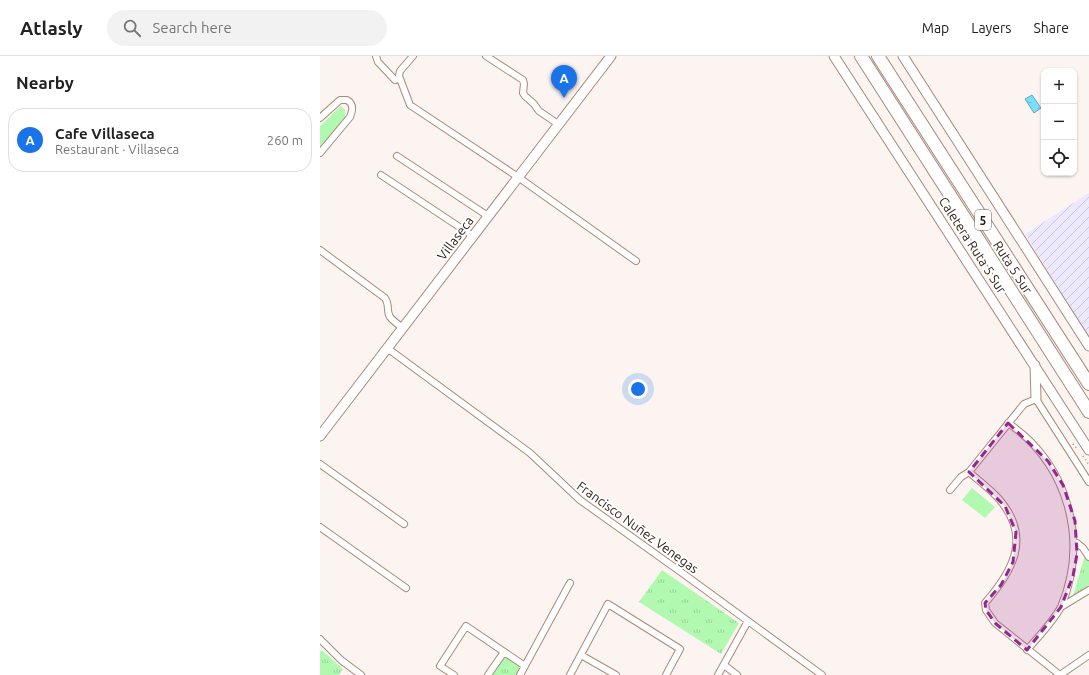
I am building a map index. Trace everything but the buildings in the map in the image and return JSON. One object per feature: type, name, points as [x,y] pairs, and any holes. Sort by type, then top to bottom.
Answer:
[{"type":"highway","name":"Ruta 5 Sur","points":[[861,56],[1089,412]]},
{"type":"highway","name":"Ruta 5 Sur","points":[[878,56],[1089,384]]},
{"type":"main road","name":"Villaseca","points":[[320,436],[611,56]]},
{"type":"main road","name":"Caletera Ruta 5 Sur","points":[[834,56],[1035,364],[1089,450]]},
{"type":"main road","points":[[903,56],[1089,346]]},
{"type":"main road","points":[[1035,364],[1036,398]]},
{"type":"street","points":[[377,56],[378,62],[394,80]]},
{"type":"street","points":[[413,56],[400,71],[399,76],[410,105],[518,177],[636,261]]},
{"type":"street","points":[[486,56],[522,80],[524,84],[523,93],[525,96],[539,111],[558,124]]},
{"type":"street","points":[[320,118],[342,99],[351,103],[353,108],[351,114],[320,153]]},
{"type":"street","points":[[397,156],[488,216]]},
{"type":"street","points":[[381,175],[473,236]]},
{"type":"street","points":[[320,250],[385,298],[391,318],[403,328]]},
{"type":"street","name":"Francisco Nuñez Venegas","points":[[387,348],[530,453],[580,500],[822,675]]},
{"type":"street","points":[[950,490],[961,477],[970,472],[1024,404],[1036,398],[1089,482]]},
{"type":"street","points":[[1008,423],[1038,449],[1048,461],[1063,485],[1072,506],[1077,543],[1073,576],[1061,607],[1048,626],[1027,650]]},
{"type":"street","points":[[320,464],[404,524]]},
{"type":"street","points":[[970,472],[1002,503],[1009,513],[1016,532],[1016,546],[1013,562],[1001,584],[986,603],[986,610],[995,624],[1060,675],[1089,655]]},
{"type":"street","points":[[320,527],[406,588]]},
{"type":"street","points":[[1077,543],[1089,557]]},
{"type":"street","points":[[520,675],[570,583]]},
{"type":"street","points":[[1061,607],[1089,590]]},
{"type":"street","points":[[570,675],[608,604],[680,649],[666,675]]},
{"type":"street","points":[[718,675],[748,621]]},
{"type":"street","points":[[454,675],[440,666],[466,626],[525,666]]},
{"type":"street","points":[[320,639],[341,660],[360,675]]},
{"type":"street","points":[[488,675],[504,652]]},
{"type":"street","points":[[581,655],[616,675]]},
{"type":"street","points":[[724,665],[737,675]]},
{"type":"highlighted area","points":[[1008,423],[1048,461],[1063,485],[1075,521],[1077,554],[1073,576],[1061,607],[1027,650],[995,623],[986,610],[985,603],[1001,585],[1013,562],[1016,532],[1005,506],[969,472]]},
{"type":"shaded area","points":[[1089,193],[1089,336],[1025,234]]},
{"type":"green space","points":[[341,106],[345,110],[345,118],[320,149],[320,126]]},
{"type":"green space","points":[[972,488],[995,507],[985,518],[962,500]]},
{"type":"green space","points":[[1085,555],[1089,561],[1089,585],[1073,596]]},
{"type":"green space","points":[[662,570],[739,623],[721,654],[639,602]]},
{"type":"green space","points":[[322,650],[343,669],[339,675],[320,675],[320,652]]},
{"type":"green space","points":[[503,657],[506,657],[519,666],[520,669],[517,675],[491,675]]},
{"type":"water","points":[[1032,95],[1041,108],[1034,113],[1025,99]]},
{"type":"place","name":"Cafe Villaseca","points":[[564,98]]}]
